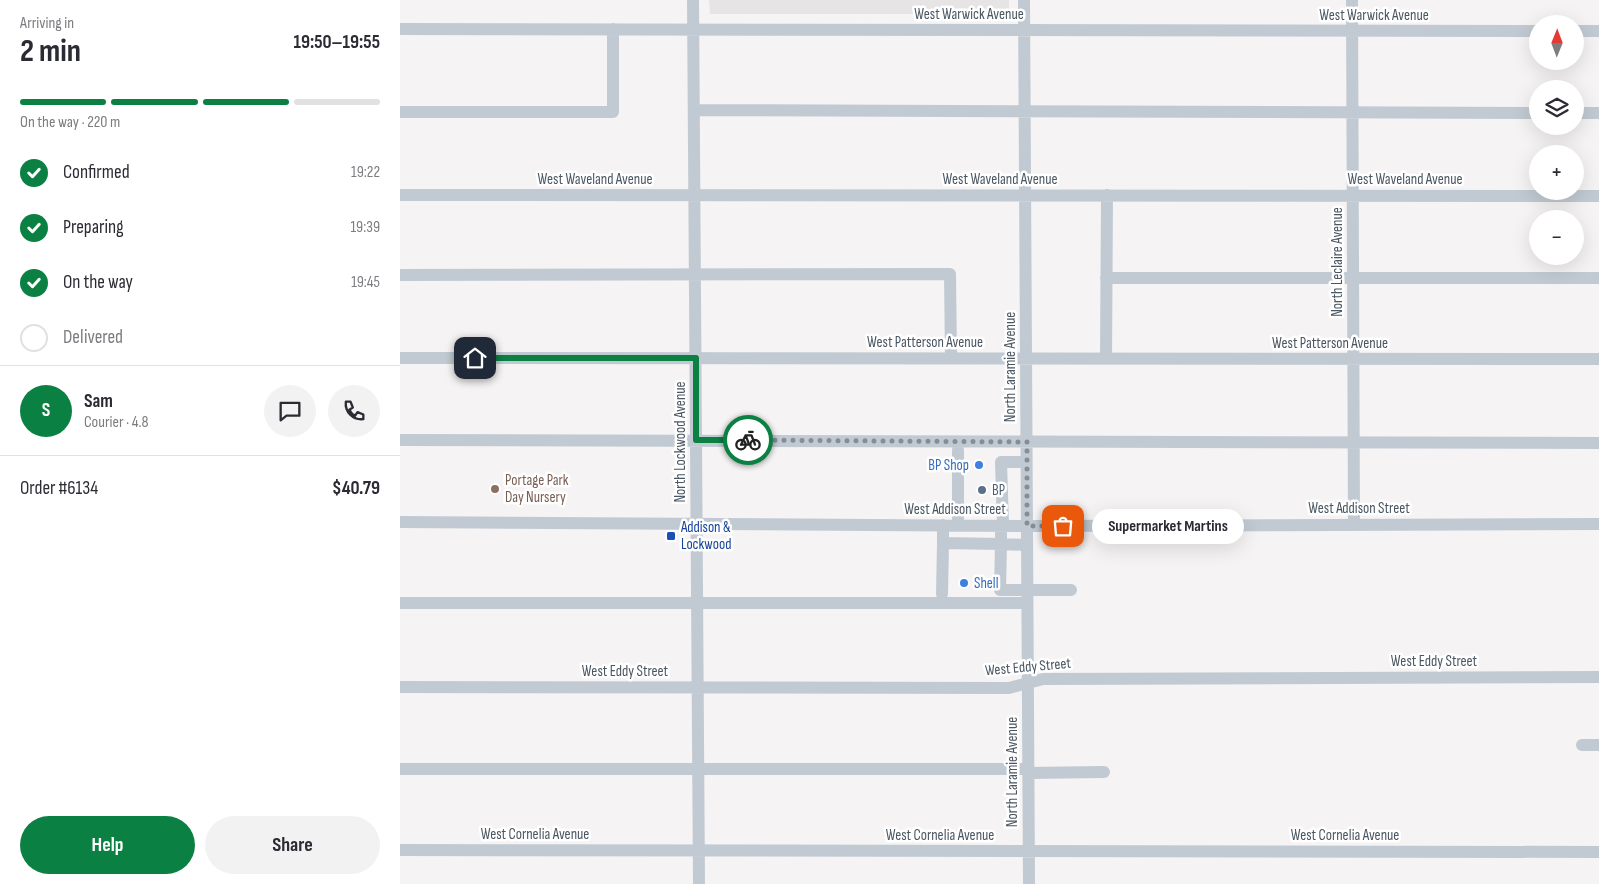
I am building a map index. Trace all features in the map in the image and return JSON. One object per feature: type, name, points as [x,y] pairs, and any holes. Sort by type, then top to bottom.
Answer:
[{"type":"street","name":"North Lockwood Avenue","points":[[693,0],[699,884]]},
{"type":"street","name":"North Laramie Avenue","points":[[1024,0],[1029,884]]},
{"type":"street","name":"North Leclaire Avenue","points":[[1352,0],[1354,525]]},
{"type":"street","name":"West Warwick Avenue","points":[[400,29],[1529,31]]},
{"type":"street","points":[[400,112],[613,112],[613,30]]},
{"type":"street","points":[[1584,31],[1599,31]]},
{"type":"street","points":[[694,110],[1529,112]]},
{"type":"street","points":[[1584,113],[1599,113]]},
{"type":"street","name":"West Waveland Avenue","points":[[400,194],[1599,196]]},
{"type":"street","points":[[1106,195],[1106,358]]},
{"type":"street","points":[[400,275],[695,276],[950,274],[951,358]]},
{"type":"street","points":[[1106,278],[1599,278]]},
{"type":"street","name":"West Patterson Avenue","points":[[400,358],[1599,359]]},
{"type":"street","points":[[400,440],[1599,443]]},
{"type":"street","points":[[958,450],[958,525]]},
{"type":"street","points":[[1026,462],[1001,462],[1000,590],[1027,597]]},
{"type":"street","name":"West Addison Street","points":[[400,522],[1027,526],[1599,524]]},
{"type":"street","points":[[942,594],[943,525]]},
{"type":"street","points":[[943,543],[1027,545]]},
{"type":"street","points":[[400,603],[697,603],[1027,597],[1071,590]]},
{"type":"street","name":"West Eddy Street","points":[[400,687],[1009,688],[1044,679],[1599,677]]},
{"type":"street","points":[[1582,745],[1599,745]]},
{"type":"street","points":[[400,769],[1104,772]]},
{"type":"street","name":"West Cornelia Avenue","points":[[400,850],[1599,852]]},
{"type":"shaded area","points":[[709,0],[1009,0],[1009,14],[710,14]]},
{"type":"way so far","points":[[748,440],[1027,442],[1027,526],[1063,526]]},
{"type":"place","name":"BP Shop","points":[[979,465]]},
{"type":"place","name":"Portage Park Day Nursery","points":[[495,489]]},
{"type":"place","name":"BP","points":[[982,490]]},
{"type":"place","name":"Supermarket Martins","points":[[1063,526]]},
{"type":"place","name":"Addison & Lockwood","points":[[671,536]]},
{"type":"place","name":"Shell","points":[[964,583]]},
{"type":"route","points":[[475,358],[696,358],[696,440],[748,440]]}]
